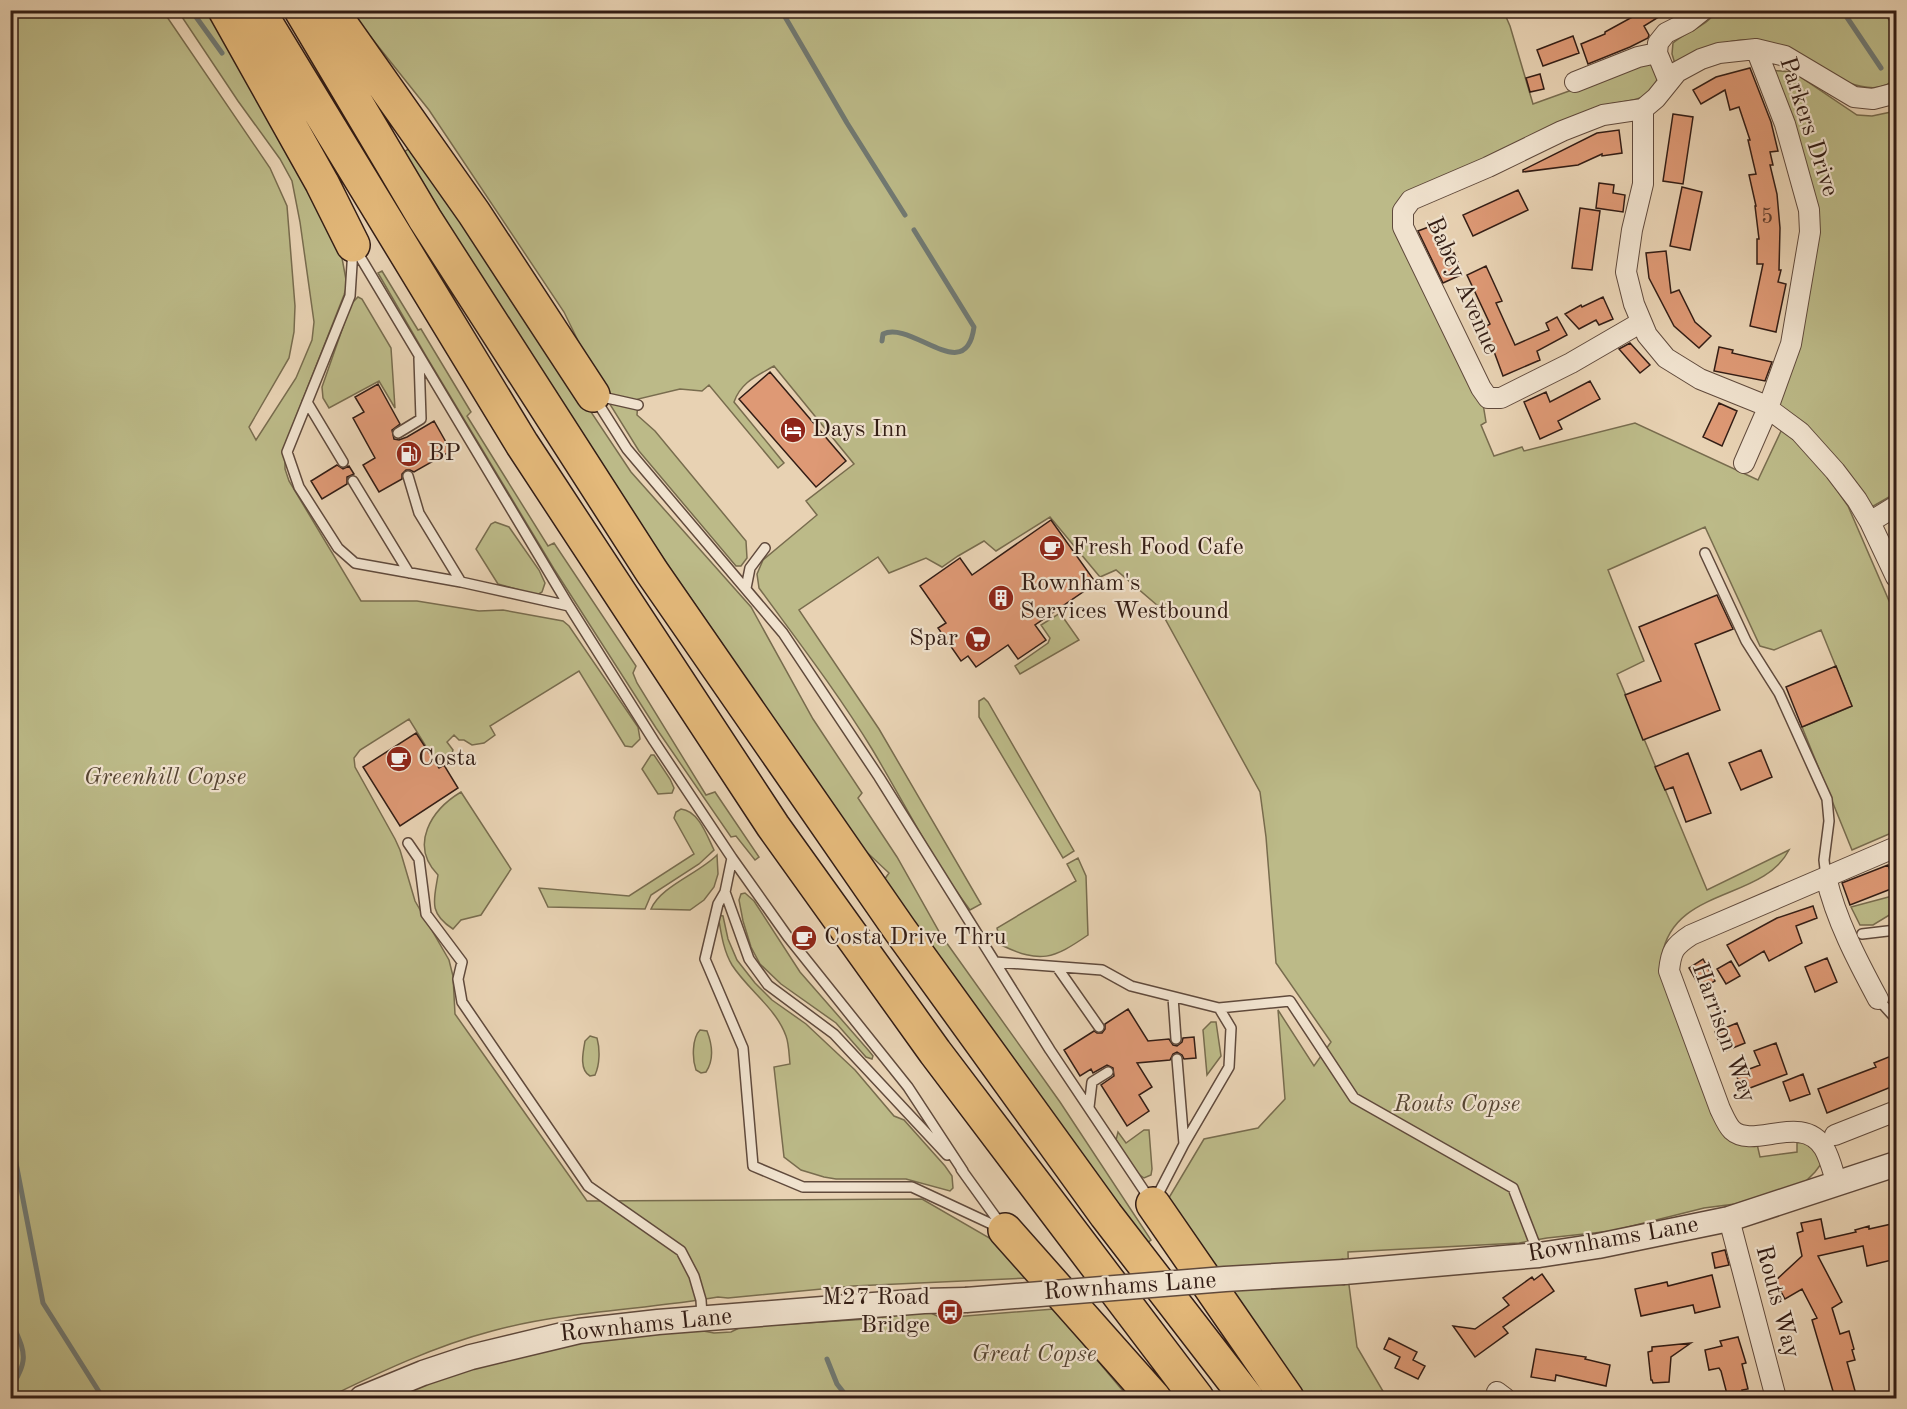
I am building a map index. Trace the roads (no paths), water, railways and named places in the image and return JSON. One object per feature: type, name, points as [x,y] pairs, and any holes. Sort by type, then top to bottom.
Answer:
[{"type":"highway","points":[[225,10],[322,183],[353,245]]},
{"type":"highway","points":[[258,10],[522,444],[773,826],[935,1052],[1197,1398]]},
{"type":"highway","points":[[301,10],[425,219],[652,573],[900,930],[1106,1215],[1247,1398]]},
{"type":"highway","points":[[331,10],[474,213],[593,395]]},
{"type":"highway","points":[[1153,1204],[1287,1398]]},
{"type":"highway","points":[[1005,1230],[1154,1398]]},
{"type":"street","points":[[1669,82],[1657,53],[1658,43],[1666,33],[1688,22],[1703,10]]},
{"type":"street","points":[[1896,93],[1873,99],[1854,97],[1785,56],[1756,49],[1719,53],[1701,59],[1677,72],[1643,110],[1643,184],[1632,230],[1626,272],[1640,323],[1666,358],[1700,379],[1762,404],[1800,432],[1835,471],[1870,522],[1896,577]]},
{"type":"street","name":"Parkers Drive","points":[[1744,463],[1768,408],[1791,344],[1810,232],[1809,210],[1785,124],[1756,49]]},
{"type":"street","points":[[1575,82],[1638,57],[1657,53]]},
{"type":"street","name":"Babey Avenue","points":[[1640,323],[1571,363],[1502,398],[1488,398],[1476,378],[1403,227],[1403,212],[1411,200],[1488,167],[1562,131],[1603,115],[1643,110]]},
{"type":"street","points":[[1870,522],[1896,506]]},
{"type":"street","name":"Harrison Way","points":[[1837,1184],[1825,1149],[1816,1138],[1803,1131],[1743,1136],[1731,1130],[1720,1109],[1669,971],[1671,955],[1679,943],[1691,935],[1896,847]]},
{"type":"street","points":[[1826,877],[1830,896],[1857,962],[1878,999]]},
{"type":"street","points":[[1846,1137],[1896,1111]]},
{"type":"street","name":"Rownhams Lane","points":[[362,1398],[423,1373],[495,1350],[538,1339],[613,1326],[913,1302],[1344,1272],[1539,1255],[1588,1248],[1730,1219],[1896,1164]]},
{"type":"street","name":"Routs Way","points":[[1730,1219],[1776,1398]]},
{"type":"lane","points":[[353,245],[568,606],[654,741],[788,937],[908,1086],[963,1172],[1005,1230]]},
{"type":"lane","points":[[353,245],[350,296],[287,452],[299,487],[338,548],[355,563],[461,582],[568,606]]},
{"type":"lane","points":[[398,433],[421,419],[419,357]]},
{"type":"lane","points":[[593,395],[638,405]]},
{"type":"lane","points":[[593,395],[627,449],[783,633],[1153,1204],[1184,1143],[1230,1067],[1231,1028],[1220,1008]]},
{"type":"lane","points":[[307,402],[343,462]]},
{"type":"lane","points":[[408,476],[419,513],[461,582]]},
{"type":"lane","points":[[353,481],[409,573]]},
{"type":"lane","points":[[746,588],[750,568],[765,548]]},
{"type":"lane","points":[[1705,553],[1746,641],[1779,693],[1827,799],[1829,821],[1824,860],[1826,877]]},
{"type":"lane","points":[[408,843],[419,859],[426,914],[462,962],[458,979],[462,1002],[588,1186],[681,1251],[694,1276],[701,1300],[703,1319]]},
{"type":"lane","points":[[732,858],[725,892],[718,904],[705,959],[743,1048],[753,1166],[803,1187],[912,1187],[1005,1230]]},
{"type":"lane","points":[[725,892],[749,959],[768,985],[834,1034],[963,1172]]},
{"type":"lane","points":[[1862,934],[1896,930]]},
{"type":"lane","points":[[995,962],[1102,970],[1131,986],[1220,1008],[1290,1001],[1354,1098],[1513,1188],[1539,1255]]},
{"type":"lane","points":[[1057,967],[1099,1028]]},
{"type":"lane","points":[[1173,997],[1176,1039]]},
{"type":"lane","points":[[1878,999],[1896,1019]]},
{"type":"lane","points":[[1178,1059],[1184,1143]]},
{"type":"lane","points":[[1089,1107],[1092,1082],[1108,1072]]},
{"type":"waterway","points":[[191,10],[222,53]]},
{"type":"waterway","points":[[781,10],[847,123],[905,215]]},
{"type":"waterway","points":[[1842,10],[1881,68]]},
{"type":"waterway","points":[[882,341],[883,334],[895,332],[949,352],[960,351],[969,344],[974,327],[914,230]]},
{"type":"waterway","points":[[10,1132],[43,1303],[103,1398]]},
{"type":"waterway","points":[[10,1317],[23,1353],[21,1369],[10,1389]]},
{"type":"waterway","points":[[827,1359],[837,1384],[848,1398]]},
{"type":"place","name":"Days Inn","points":[[793,430]]},
{"type":"place","name":"BP","points":[[409,454]]},
{"type":"place","name":"Fresh Food Cafe","points":[[1052,548]]},
{"type":"place","name":"Rownham's Services Westbound","points":[[1001,598]]},
{"type":"place","name":"Spar","points":[[978,639]]},
{"type":"place","name":"Costa","points":[[399,759]]},
{"type":"place","name":"Costa Drive Thru","points":[[804,938]]},
{"type":"place","name":"M27 Road Bridge","points":[[950,1312]]},
{"type":"park label","name":"Greenhill Copse","points":[[165,778]]},
{"type":"park label","name":"Routs Copse","points":[[1457,1105]]},
{"type":"park label","name":"Great Copse","points":[[1034,1355]]}]
